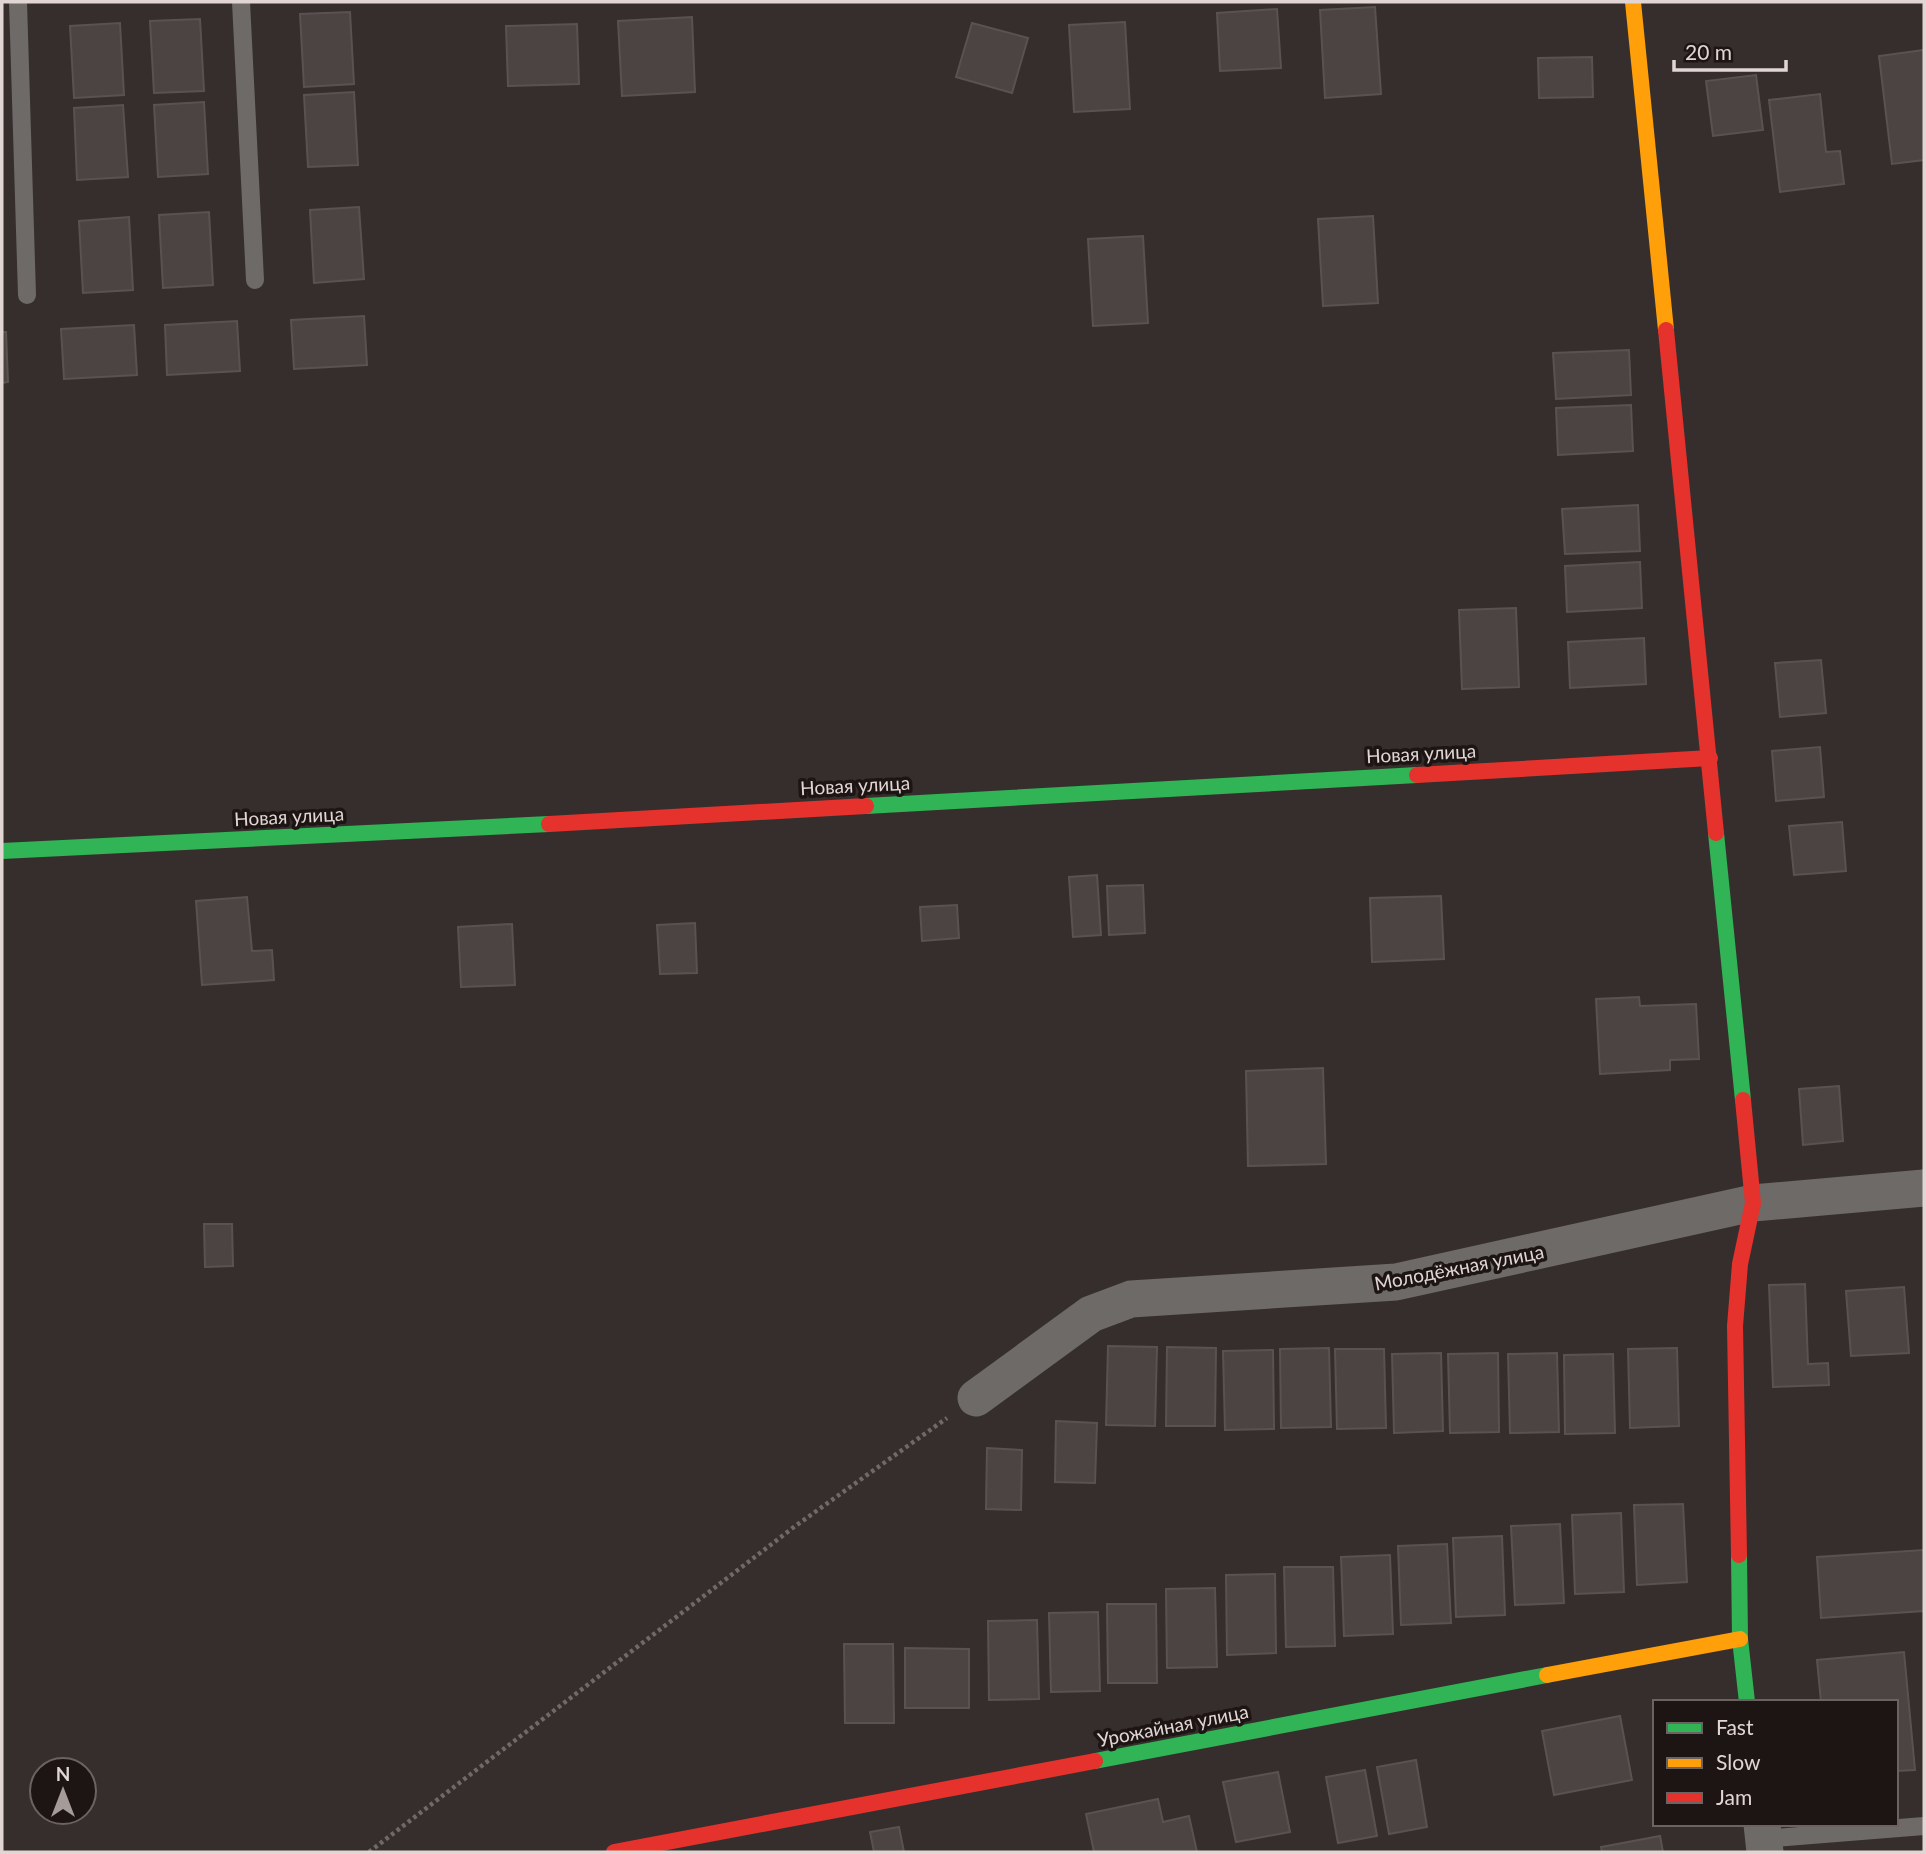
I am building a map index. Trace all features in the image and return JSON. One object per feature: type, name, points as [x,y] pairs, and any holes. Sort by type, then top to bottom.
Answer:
[{"type":"street","points":[[1633,2],[1753,1203],[1740,1264],[1735,1326],[1740,1639],[1747,1700]]},
{"type":"street","name":"Новая улица","points":[[2,851],[423,831],[1710,758]]},
{"type":"street","name":"Молодёжная улица","points":[[976,1398],[1091,1314],[1131,1299],[1396,1282],[1753,1203],[1924,1188]]},
{"type":"street","name":"Урожайная улица","points":[[614,1852],[1740,1639]]},
{"type":"lane","points":[[18,2],[27,295]]},
{"type":"lane","points":[[241,2],[255,280]]},
{"type":"lane","points":[[1763,1838],[1924,1826]]},
{"type":"path","points":[[369,1852],[794,1527],[976,1398]]},
{"type":"building","points":[[1375,7],[1381,94],[1325,98],[1320,10]]},
{"type":"building","points":[[1277,9],[1281,68],[1220,71],[1217,13]]},
{"type":"building","points":[[350,12],[354,84],[304,87],[300,14]]},
{"type":"building","points":[[692,17],[695,92],[622,96],[618,21]]},
{"type":"building","points":[[200,19],[204,91],[154,93],[150,21]]},
{"type":"building","points":[[1125,22],[1130,109],[1074,112],[1069,25]]},
{"type":"building","points":[[120,23],[124,95],[74,98],[70,26]]},
{"type":"building","points":[[972,23],[1028,38],[1012,93],[956,77]]},
{"type":"building","points":[[577,24],[579,84],[508,86],[506,26]]},
{"type":"building","points":[[1924,50],[1924,160],[1892,164],[1879,56]]},
{"type":"building","points":[[1592,57],[1593,97],[1539,98],[1538,58]]},
{"type":"building","points":[[1756,75],[1763,130],[1713,136],[1706,81]]},
{"type":"building","points":[[354,92],[358,165],[308,167],[304,95]]},
{"type":"building","points":[[1820,94],[1826,152],[1840,151],[1844,184],[1780,192],[1769,100]]},
{"type":"building","points":[[204,102],[208,174],[158,177],[154,105]]},
{"type":"building","points":[[123,105],[128,177],[77,180],[74,108]]},
{"type":"building","points":[[359,207],[364,279],[314,283],[310,210]]},
{"type":"building","points":[[209,212],[213,285],[163,288],[159,215]]},
{"type":"building","points":[[1373,216],[1378,303],[1323,306],[1318,219]]},
{"type":"building","points":[[129,217],[133,290],[83,293],[79,221]]},
{"type":"building","points":[[1143,236],[1148,323],[1093,326],[1088,239]]},
{"type":"building","points":[[364,316],[367,365],[294,369],[291,320]]},
{"type":"building","points":[[237,321],[240,371],[167,375],[165,325]]},
{"type":"building","points":[[134,325],[137,375],[64,379],[61,329]]},
{"type":"building","points":[[2,332],[6,332],[8,382],[2,383]]},
{"type":"building","points":[[1629,350],[1631,395],[1556,399],[1553,353]]},
{"type":"building","points":[[1631,405],[1633,451],[1558,455],[1556,408]]},
{"type":"building","points":[[1638,505],[1640,551],[1565,554],[1562,509]]},
{"type":"building","points":[[1640,562],[1642,608],[1567,612],[1565,566]]},
{"type":"building","points":[[1516,608],[1519,687],[1462,689],[1459,610]]},
{"type":"building","points":[[1644,638],[1646,684],[1570,688],[1568,642]]},
{"type":"building","points":[[1821,660],[1826,713],[1780,717],[1775,663]]},
{"type":"building","points":[[1820,747],[1824,797],[1776,801],[1772,751]]},
{"type":"building","points":[[1842,822],[1846,871],[1794,875],[1789,826]]},
{"type":"building","points":[[1097,875],[1101,935],[1073,937],[1069,877]]},
{"type":"building","points":[[1143,885],[1145,933],[1109,935],[1107,886]]},
{"type":"building","points":[[1441,896],[1444,959],[1372,962],[1370,898]]},
{"type":"building","points":[[247,897],[252,951],[272,950],[274,980],[202,985],[196,901]]},
{"type":"building","points":[[957,905],[959,938],[922,941],[920,907]]},
{"type":"building","points":[[695,923],[697,973],[660,974],[657,925]]},
{"type":"building","points":[[512,924],[515,985],[461,987],[458,927]]},
{"type":"building","points":[[1639,997],[1640,1006],[1696,1004],[1699,1059],[1670,1060],[1670,1070],[1600,1074],[1596,999]]},
{"type":"building","points":[[1323,1068],[1326,1164],[1248,1166],[1246,1071]]},
{"type":"building","points":[[1839,1086],[1843,1141],[1803,1145],[1799,1089]]},
{"type":"building","points":[[204,1224],[232,1224],[233,1266],[205,1267]]},
{"type":"building","points":[[1805,1284],[1808,1364],[1828,1363],[1829,1385],[1773,1387],[1769,1285]]},
{"type":"building","points":[[1904,1287],[1909,1353],[1851,1356],[1846,1291]]},
{"type":"building","points":[[1108,1346],[1157,1347],[1155,1426],[1106,1425]]},
{"type":"building","points":[[1167,1347],[1216,1348],[1215,1426],[1166,1426]]},
{"type":"building","points":[[1329,1348],[1331,1427],[1281,1428],[1280,1349]]},
{"type":"building","points":[[1677,1348],[1679,1426],[1630,1428],[1628,1349]]},
{"type":"building","points":[[1335,1349],[1384,1349],[1386,1428],[1337,1429]]},
{"type":"building","points":[[1273,1350],[1274,1429],[1225,1430],[1223,1351]]},
{"type":"building","points":[[1441,1353],[1443,1431],[1394,1433],[1392,1354]]},
{"type":"building","points":[[1498,1353],[1499,1432],[1450,1433],[1448,1354]]},
{"type":"building","points":[[1557,1353],[1559,1432],[1510,1433],[1508,1354]]},
{"type":"building","points":[[1613,1354],[1615,1433],[1565,1434],[1564,1355]]},
{"type":"building","points":[[1056,1421],[1097,1423],[1095,1483],[1055,1482]]},
{"type":"building","points":[[987,1448],[1022,1450],[1021,1510],[986,1509]]},
{"type":"building","points":[[1683,1504],[1687,1582],[1637,1585],[1634,1505]]},
{"type":"building","points":[[1621,1513],[1624,1592],[1575,1594],[1572,1515]]},
{"type":"building","points":[[1560,1524],[1564,1603],[1515,1605],[1511,1526]]},
{"type":"building","points":[[1502,1536],[1505,1615],[1456,1617],[1453,1538]]},
{"type":"building","points":[[1447,1544],[1451,1623],[1401,1625],[1398,1546]]},
{"type":"building","points":[[1924,1550],[1924,1611],[1821,1618],[1817,1557]]},
{"type":"building","points":[[1390,1555],[1393,1634],[1344,1636],[1341,1557]]},
{"type":"building","points":[[1284,1567],[1333,1567],[1335,1646],[1286,1647]]},
{"type":"building","points":[[1275,1574],[1276,1653],[1227,1655],[1226,1575]]},
{"type":"building","points":[[1215,1588],[1217,1667],[1167,1668],[1166,1589]]},
{"type":"building","points":[[1107,1604],[1156,1604],[1157,1683],[1108,1683]]},
{"type":"building","points":[[1098,1612],[1100,1691],[1051,1692],[1049,1613]]},
{"type":"building","points":[[1037,1620],[1039,1699],[989,1700],[988,1621]]},
{"type":"building","points":[[844,1644],[893,1644],[894,1723],[845,1723]]},
{"type":"building","points":[[905,1648],[969,1649],[969,1708],[905,1708]]},
{"type":"building","points":[[1904,1652],[1915,1770],[1898,1771],[1898,1700],[1821,1700],[1817,1660]]},
{"type":"building","points":[[1620,1716],[1632,1780],[1554,1795],[1542,1731]]},
{"type":"building","points":[[1416,1760],[1427,1827],[1389,1834],[1377,1767]]},
{"type":"building","points":[[1365,1770],[1377,1836],[1338,1843],[1326,1777]]},
{"type":"building","points":[[1278,1772],[1290,1832],[1236,1842],[1223,1782]]},
{"type":"building","points":[[1158,1799],[1163,1822],[1189,1816],[1197,1852],[1094,1852],[1086,1814]]},
{"type":"building","points":[[899,1827],[904,1852],[874,1852],[870,1832]]},
{"type":"building","points":[[1660,1836],[1663,1852],[1602,1852],[1601,1847]]},
{"type":"traffic: fast","points":[[866,806],[1417,775]]},
{"type":"traffic: fast","points":[[2,851],[549,824]]},
{"type":"traffic: fast","points":[[1716,833],[1743,1100]]},
{"type":"traffic: fast","points":[[1739,1555],[1740,1639],[1747,1700]]},
{"type":"traffic: fast","points":[[1095,1761],[1547,1675]]},
{"type":"traffic: slow","points":[[1633,2],[1666,330]]},
{"type":"traffic: slow","points":[[1547,1675],[1740,1639]]},
{"type":"traffic: jam","points":[[1666,330],[1716,833]]},
{"type":"traffic: jam","points":[[1417,775],[1710,758]]},
{"type":"traffic: jam","points":[[549,824],[866,806]]},
{"type":"traffic: jam","points":[[1739,1555],[1735,1326],[1740,1264],[1753,1203],[1743,1100]]},
{"type":"traffic: jam","points":[[614,1852],[1095,1761]]}]
